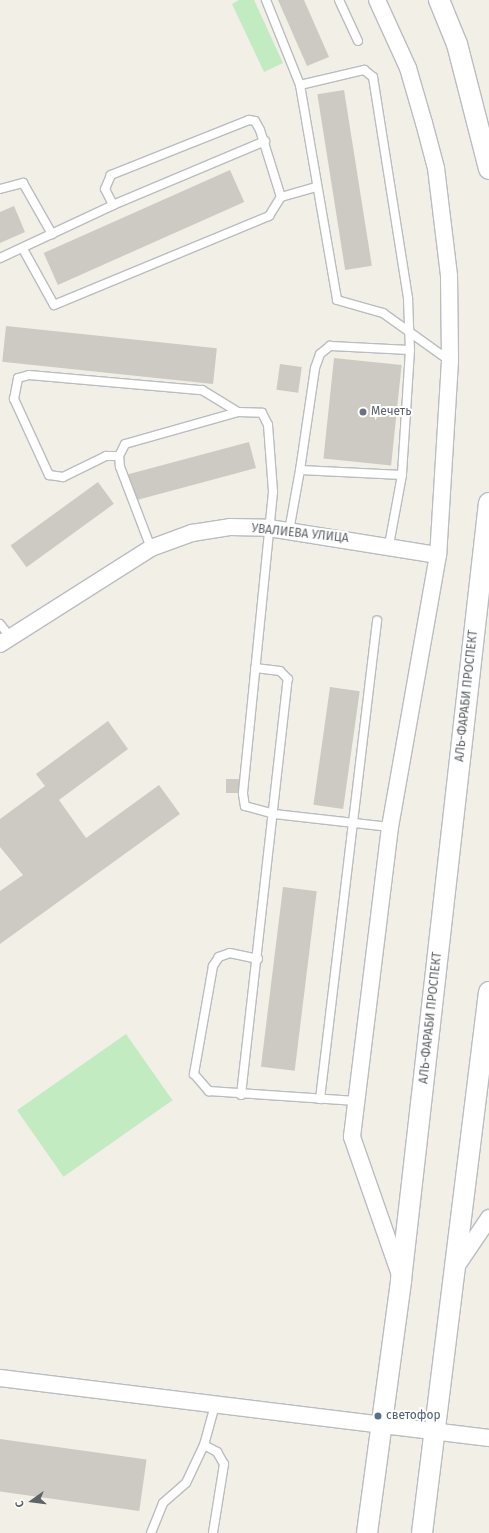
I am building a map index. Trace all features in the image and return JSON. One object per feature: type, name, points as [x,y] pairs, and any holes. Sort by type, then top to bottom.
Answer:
[{"type":"street","points":[[377,0],[408,68],[436,168],[449,276],[450,361],[438,555],[390,827],[352,1137],[401,1280]]},
{"type":"street","points":[[439,0],[457,44],[489,169]]},
{"type":"street","name":"АЛЬ-ФАРАБИ ПРОСПЕКТ","points":[[367,1533],[383,1426],[401,1280],[489,503]]},
{"type":"street","name":"УВАЛИЕВА УЛИЦА","points":[[5,640],[151,548],[192,533],[230,527],[269,528],[389,545],[438,555]]},
{"type":"street","points":[[422,1533],[436,1432],[489,992]]},
{"type":"street","points":[[456,1267],[489,1218]]},
{"type":"street","points":[[0,1378],[489,1438]]},
{"type":"lane","points":[[266,0],[300,85],[316,187],[337,300],[383,313],[409,330],[438,356],[450,361]]},
{"type":"lane","points":[[339,0],[358,41]]},
{"type":"lane","points":[[300,85],[364,70],[373,77],[408,299],[410,350],[402,475],[389,545]]},
{"type":"lane","points":[[113,205],[105,189],[111,175],[249,120],[255,121],[264,141],[281,197]]},
{"type":"lane","points":[[0,258],[23,249],[113,205],[264,141]]},
{"type":"lane","points":[[0,189],[23,183],[52,234]]},
{"type":"lane","points":[[23,249],[54,305],[269,216],[281,197],[316,187]]},
{"type":"lane","points":[[289,531],[300,470],[315,368],[320,354],[330,346],[410,350]]},
{"type":"lane","points":[[119,456],[106,456],[63,477],[49,475],[14,399],[18,378],[29,375],[202,390],[238,412]]},
{"type":"lane","points":[[151,548],[136,517],[119,456],[125,444],[137,438],[238,412],[262,413],[268,425],[273,492],[243,794],[245,806],[274,814],[390,827]]},
{"type":"lane","points":[[300,470],[402,475]]},
{"type":"lane","points":[[320,1099],[355,823],[377,620]]},
{"type":"lane","points":[[0,624],[5,640]]},
{"type":"lane","points":[[241,1095],[258,959],[288,678],[280,671],[255,668]]},
{"type":"lane","points":[[258,959],[230,953],[219,957],[213,966],[194,1074],[210,1091],[241,1095],[356,1101]]},
{"type":"lane","points":[[152,1533],[163,1503],[186,1483],[204,1445],[214,1405]]},
{"type":"lane","points":[[204,1445],[217,1452],[224,1464],[213,1533]]},
{"type":"green space","points":[[239,0],[254,0],[283,63],[264,72],[232,4]]},
{"type":"green space","points":[[126,1034],[172,1100],[64,1177],[17,1110]]},
{"type":"building","points":[[278,0],[304,0],[329,57],[307,66]]},
{"type":"building","points":[[344,90],[372,266],[345,270],[317,94]]},
{"type":"building","points":[[230,170],[244,202],[58,285],[44,253]]},
{"type":"building","points":[[14,206],[25,232],[0,243],[0,212]]},
{"type":"building","points":[[6,326],[217,348],[213,384],[2,362]]},
{"type":"building","name":"Мечеть","points":[[334,358],[402,365],[391,466],[323,458]]},
{"type":"building","points":[[280,364],[302,367],[298,393],[276,390]]},
{"type":"building","points":[[249,442],[256,468],[133,501],[126,475]]},
{"type":"building","points":[[98,482],[114,504],[26,567],[11,545]]},
{"type":"building","points":[[330,687],[360,691],[343,809],[313,805]]},
{"type":"building","points":[[108,721],[128,749],[59,800],[86,838],[159,785],[180,814],[0,944],[0,891],[23,875],[0,847],[0,819],[45,786],[36,774]]},
{"type":"building","points":[[226,779],[239,779],[239,793],[226,793]]},
{"type":"building","points":[[283,887],[317,891],[295,1071],[261,1067]]},
{"type":"building","points":[[0,1439],[147,1460],[139,1511],[0,1492]]},
{"type":"place","name":"Мечеть","points":[[363,412]]},
{"type":"place","name":"светофор","points":[[378,1416]]}]
